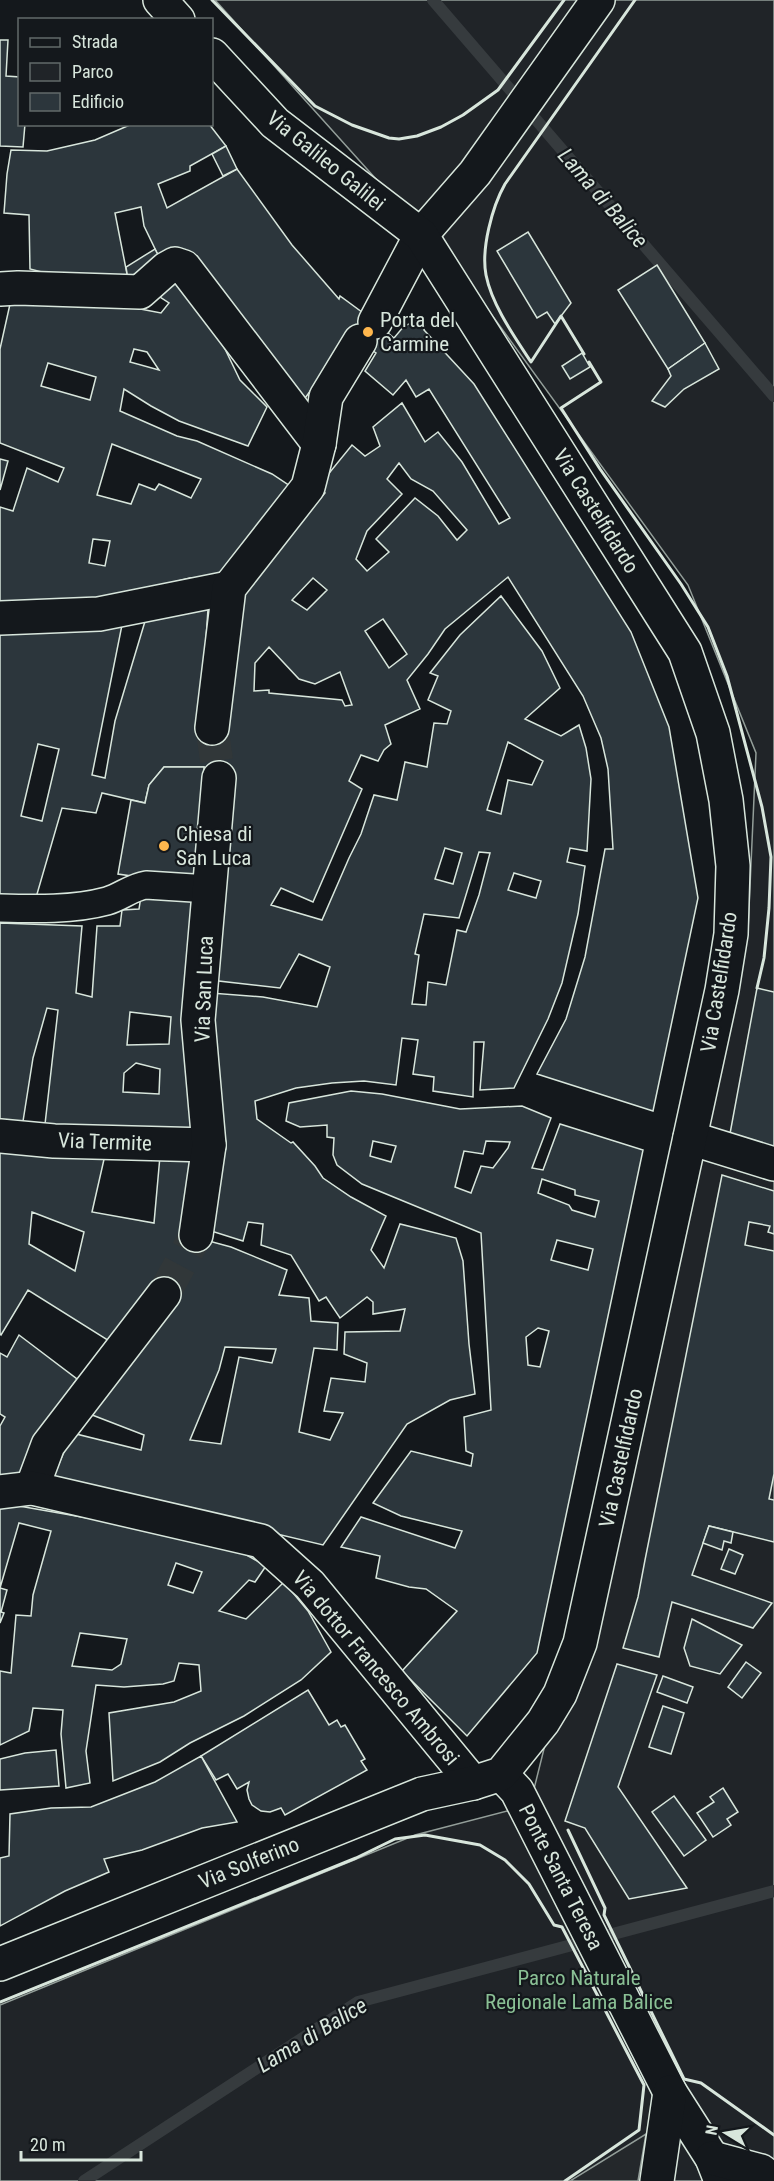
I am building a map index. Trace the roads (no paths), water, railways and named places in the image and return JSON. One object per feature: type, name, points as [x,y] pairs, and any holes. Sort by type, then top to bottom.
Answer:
[{"type":"street","points":[[160,0],[176,18]]},
{"type":"street","points":[[212,728],[229,588],[308,487],[319,444],[326,397],[368,332],[421,236],[475,173],[598,0]]},
{"type":"street","name":"Via Galileo Galilei","points":[[213,56],[274,123],[421,236]]},
{"type":"street","name":"Via Castelfidardo","points":[[421,236],[685,652],[713,733],[726,800],[733,866],[731,934],[722,990],[580,1643],[554,1703],[543,1722],[497,1783]]},
{"type":"street","points":[[9,289],[140,292],[166,268],[176,264],[184,267],[319,444]]},
{"type":"street","points":[[0,618],[99,614],[229,588]]},
{"type":"street","name":"Via San Luca","points":[[196,1235],[210,1146],[198,1020],[219,778]]},
{"type":"street","points":[[0,908],[81,906],[125,895],[137,886],[146,885],[209,890]]},
{"type":"street","name":"Via Termite","points":[[0,1136],[54,1141],[210,1146]]},
{"type":"street","points":[[690,1138],[774,1164]]},
{"type":"street","points":[[16,1490],[164,1294]]},
{"type":"street","name":"Via dottor Francesco Ambrosi","points":[[16,1490],[261,1540],[310,1585],[497,1783]]},
{"type":"street","name":"Via Solferino","points":[[0,1964],[422,1794],[497,1783]]},
{"type":"street","name":"Ponte Santa Teresa","points":[[497,1783],[716,2170]]},
{"type":"street","points":[[657,2181],[670,2092]]},
{"type":"street","points":[[716,2170],[761,2171],[774,2181]]},
{"type":"waterway","name":"Lama di Balice","points":[[433,0],[774,396]]},
{"type":"waterway","name":"Lama di Balice","points":[[84,2181],[358,2002],[774,1891]]},
{"type":"tunnel","points":[[212,728],[219,778]]},
{"type":"tunnel","points":[[164,1294],[196,1235]]},
{"type":"place","name":"Porta del Carmine","points":[[368,332]]},
{"type":"place","name":"Chiesa di San Luca","points":[[164,846]]},
{"type":"park label","name":"Parco Naturale Regionale Lama Balice","points":[[579,1990]]}]
